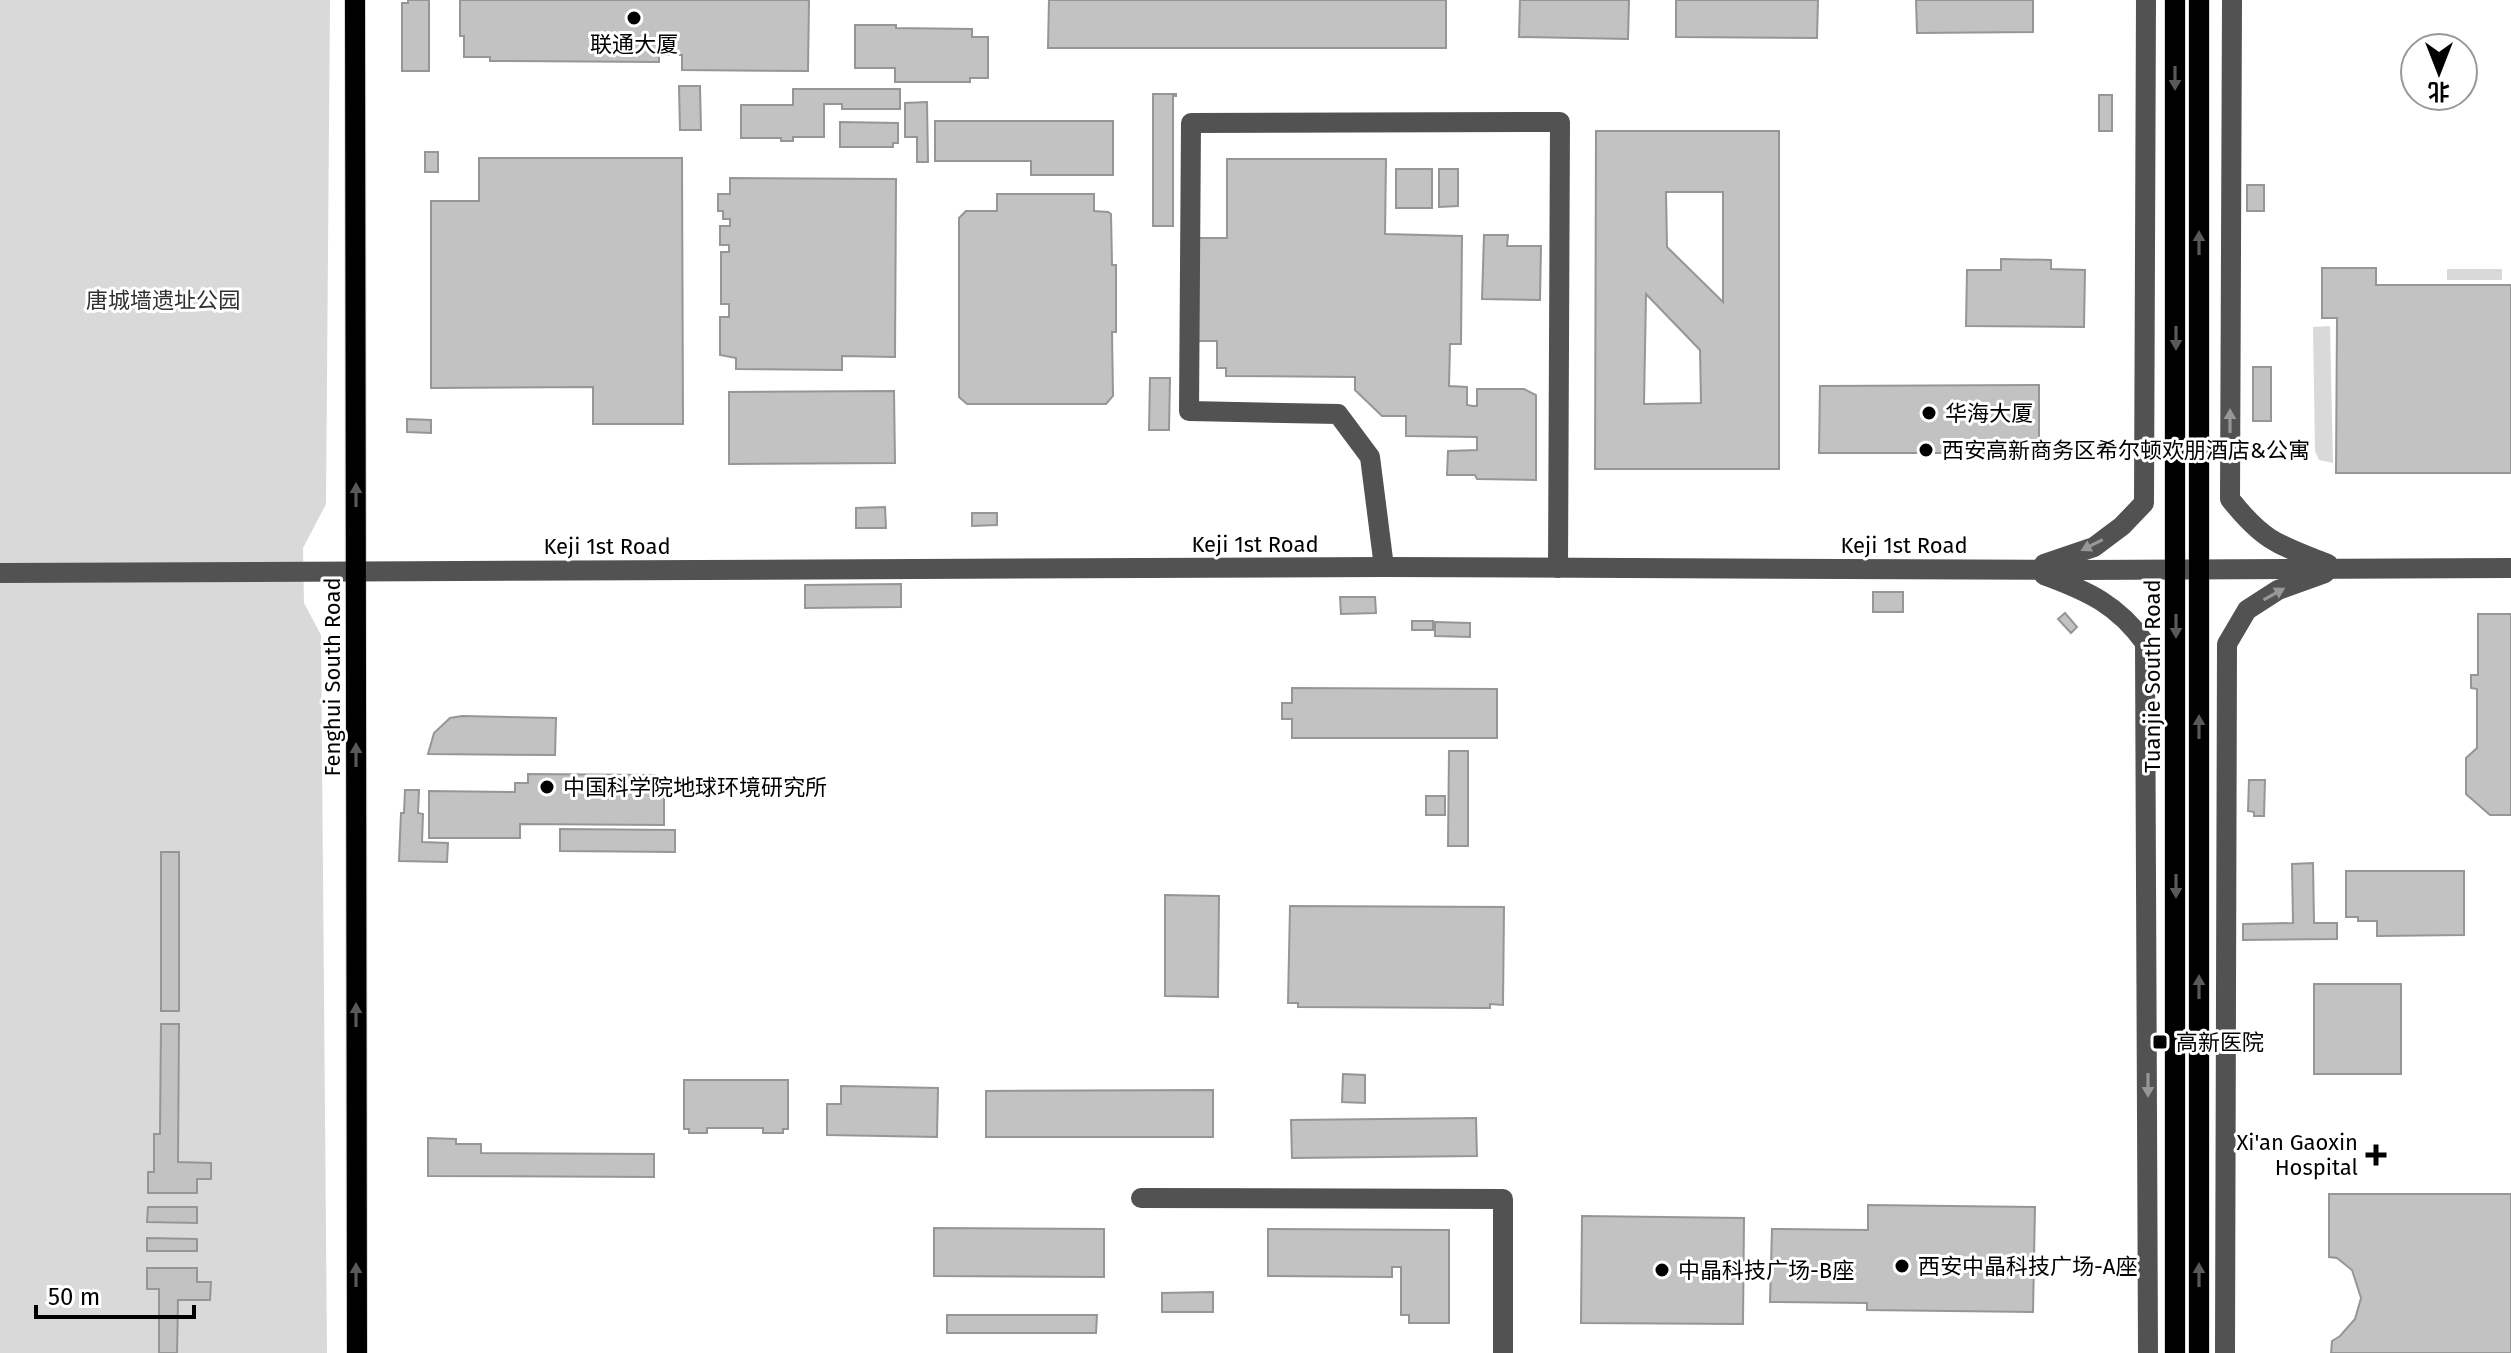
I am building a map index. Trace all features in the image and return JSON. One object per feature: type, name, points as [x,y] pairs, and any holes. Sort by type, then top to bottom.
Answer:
[{"type":"main road","name":"Fenghui South Road","points":[[355,0],[357,1353]]},
{"type":"main road","name":"Tuanjie South Road","points":[[2175,0],[2175,1353]]},
{"type":"main road","points":[[2199,0],[2199,1353]]},
{"type":"street","points":[[2029,569],[2094,547],[2122,526],[2144,503],[2146,0]]},
{"type":"street","points":[[2232,0],[2230,499],[2253,527],[2278,545],[2340,568]]},
{"type":"street","points":[[1384,567],[1370,457],[1338,414],[1189,411],[1191,123],[1560,122],[1558,568]]},
{"type":"street","name":"Keji 1st Road","points":[[0,573],[1384,567],[2511,568]]},
{"type":"street","points":[[2225,1353],[2227,644],[2247,610],[2278,590],[2340,568]]},
{"type":"street","points":[[2029,569],[2082,589],[2128,619],[2145,643],[2148,1353]]},
{"type":"street","points":[[1141,1198],[1503,1199],[1503,1353]]},
{"type":"green space","name":"唐城墙遗址公园","points":[[0,0],[330,0],[326,504],[303,548],[304,603],[321,635],[327,1353],[0,1353]]},
{"type":"green space","points":[[2447,269],[2502,269],[2502,280],[2447,280]]},
{"type":"green space","points":[[2330,326],[2333,463],[2319,460],[2315,451],[2313,327]]},
{"type":"building","points":[[408,0],[429,0],[429,71],[402,71],[402,3],[408,3]]},
{"type":"building","name":"联通大厦","points":[[460,0],[809,0],[808,71],[682,70],[682,55],[659,55],[659,62],[490,61],[490,57],[464,57],[464,36],[460,36]]},
{"type":"building","points":[[1049,0],[1446,0],[1446,48],[1048,48]]},
{"type":"building","points":[[1520,0],[1629,0],[1628,39],[1519,37]]},
{"type":"building","points":[[1676,0],[1818,0],[1817,38],[1676,37]]},
{"type":"building","points":[[1916,0],[2033,0],[2033,32],[1917,33]]},
{"type":"building","points":[[855,25],[972,29],[972,37],[988,37],[988,78],[970,78],[970,82],[895,82],[895,68],[855,68]]},
{"type":"building","points":[[679,86],[700,86],[701,130],[680,130]]},
{"type":"building","points":[[793,89],[900,89],[900,109],[842,109],[842,104],[824,104],[824,137],[793,137],[793,141],[741,138],[741,105],[793,105]]},
{"type":"building","points":[[1153,94],[1176,94],[1173,96],[1173,226],[1153,226]]},
{"type":"building","points":[[2099,95],[2112,95],[2112,131],[2099,131]]},
{"type":"building","points":[[927,102],[928,162],[917,162],[917,137],[905,137],[905,103]]},
{"type":"building","points":[[935,121],[1113,121],[1113,175],[1031,175],[1031,161],[935,161]]},
{"type":"building","points":[[840,122],[898,123],[898,143],[893,143],[893,147],[840,147]]},
{"type":"building","points":[[1596,131],[1779,131],[1779,469],[1595,469]],"holes":[[[1666,192],[1723,192],[1723,302],[1667,247]],[[1646,294],[1700,350],[1701,403],[1644,404]]]},
{"type":"building","points":[[425,152],[438,152],[438,172],[425,172]]},
{"type":"building","points":[[479,158],[682,158],[683,424],[593,424],[593,387],[431,388],[431,201],[479,201]]},
{"type":"building","points":[[1227,159],[1386,159],[1385,234],[1462,236],[1461,344],[1450,344],[1449,386],[1467,387],[1467,405],[1473,406],[1477,406],[1477,389],[1524,389],[1536,395],[1536,480],[1447,475],[1448,451],[1477,450],[1477,437],[1406,436],[1406,416],[1382,416],[1355,390],[1355,377],[1226,376],[1226,368],[1217,368],[1217,341],[1188,341],[1188,238],[1227,238]]},
{"type":"building","points":[[1396,169],[1432,169],[1432,208],[1396,208]]},
{"type":"building","points":[[1439,169],[1458,169],[1458,206],[1439,207]]},
{"type":"building","points":[[730,178],[896,179],[895,357],[842,356],[842,370],[736,369],[736,358],[720,355],[720,317],[729,317],[729,304],[721,304],[721,252],[729,252],[729,245],[720,245],[720,226],[730,226],[730,219],[723,219],[723,211],[718,211],[718,194],[730,194]]},
{"type":"building","points":[[2247,185],[2264,185],[2264,211],[2247,211]]},
{"type":"building","points":[[997,194],[1094,194],[1094,211],[1111,214],[1112,265],[1116,265],[1116,332],[1112,332],[1113,396],[1106,404],[967,404],[959,397],[959,218],[966,211],[997,211]]},
{"type":"building","points":[[1484,235],[1508,235],[1507,246],[1541,246],[1540,300],[1482,299]]},
{"type":"building","points":[[2001,259],[2051,260],[2051,269],[2085,270],[2084,327],[1966,326],[1967,270],[2001,270]]},
{"type":"building","points":[[2322,268],[2376,268],[2376,285],[2511,285],[2511,473],[2336,473],[2337,318],[2322,318]]},
{"type":"building","points":[[2253,367],[2271,367],[2271,421],[2253,421]]},
{"type":"building","points":[[1150,378],[1170,378],[1169,430],[1149,430]]},
{"type":"building","name":"华海大厦","points":[[2039,385],[2039,440],[2033,450],[2025,453],[1819,453],[1820,386]]},
{"type":"building","points":[[894,391],[895,463],[729,464],[729,392]]},
{"type":"building","points":[[407,419],[431,420],[431,433],[407,432]]},
{"type":"building","points":[[885,507],[886,528],[856,528],[856,508]]},
{"type":"building","points":[[972,513],[997,513],[997,525],[972,526]]},
{"type":"building","points":[[901,584],[901,607],[805,608],[805,585]]},
{"type":"building","points":[[1873,592],[1903,592],[1903,612],[1873,612]]},
{"type":"building","points":[[1340,597],[1375,597],[1376,613],[1341,614]]},
{"type":"building","points":[[2065,613],[2077,627],[2071,633],[2058,619]]},
{"type":"building","points":[[2478,614],[2511,614],[2511,815],[2490,815],[2466,794],[2466,758],[2477,748],[2477,689],[2471,688],[2471,675],[2478,675]]},
{"type":"building","points":[[1412,621],[1433,621],[1433,630],[1412,630]]},
{"type":"building","points":[[1435,622],[1470,623],[1470,637],[1435,636]]},
{"type":"building","points":[[1292,688],[1497,689],[1497,738],[1292,738],[1292,719],[1282,719],[1282,703],[1292,703]]},
{"type":"building","points":[[450,718],[556,718],[555,755],[428,754],[434,733]]},
{"type":"building","points":[[1449,751],[1468,751],[1468,846],[1448,846]]},
{"type":"building","points":[[528,774],[655,775],[654,792],[664,792],[664,825],[520,824],[520,838],[429,838],[429,791],[515,792],[515,783],[528,783]]},
{"type":"building","points":[[2249,780],[2265,780],[2264,816],[2254,816],[2254,812],[2248,811]]},
{"type":"building","points":[[405,790],[419,790],[418,813],[423,814],[422,842],[448,843],[447,862],[399,861]]},
{"type":"building","points":[[1426,796],[1445,796],[1445,815],[1426,815]]},
{"type":"building","points":[[560,829],[675,830],[675,852],[560,851]]},
{"type":"building","points":[[161,852],[179,852],[179,1011],[161,1011]]},
{"type":"building","points":[[2313,863],[2314,923],[2337,923],[2337,939],[2243,940],[2243,924],[2293,923],[2292,864]]},
{"type":"building","points":[[2346,871],[2464,871],[2464,935],[2377,936],[2377,921],[2358,921],[2358,917],[2346,917]]},
{"type":"building","points":[[1165,895],[1219,896],[1218,997],[1165,996]]},
{"type":"building","points":[[1290,906],[1504,907],[1503,1005],[1490,1004],[1490,1008],[1298,1007],[1298,1003],[1288,1003]]},
{"type":"building","points":[[2314,984],[2401,984],[2401,1074],[2314,1074]]},
{"type":"building","points":[[161,1024],[179,1024],[178,1162],[211,1163],[211,1179],[197,1179],[197,1193],[148,1193],[148,1172],[154,1172],[154,1134],[160,1134]]},
{"type":"building","points":[[1343,1074],[1365,1075],[1365,1103],[1342,1102]]},
{"type":"building","points":[[684,1080],[788,1080],[788,1129],[783,1129],[783,1133],[763,1133],[763,1128],[707,1128],[707,1133],[689,1133],[689,1129],[684,1129]]},
{"type":"building","points":[[841,1086],[938,1088],[937,1137],[827,1135],[827,1104],[841,1104]]},
{"type":"building","points":[[1213,1090],[1213,1137],[986,1137],[986,1091]]},
{"type":"building","points":[[1476,1118],[1477,1156],[1292,1158],[1291,1120]]},
{"type":"building","points":[[428,1138],[456,1139],[456,1144],[481,1144],[481,1153],[654,1154],[654,1177],[428,1176]]},
{"type":"building","points":[[2329,1194],[2511,1194],[2511,1353],[2331,1353],[2332,1341],[2355,1319],[2361,1298],[2352,1270],[2337,1258],[2329,1257]]},
{"type":"building","name":"西安中晶科技广场-A座","points":[[1868,1205],[2035,1207],[2033,1312],[1867,1310],[1867,1303],[1770,1302],[1772,1229],[1868,1230]]},
{"type":"building","points":[[148,1207],[197,1207],[197,1223],[147,1222]]},
{"type":"building","name":"中晶科技广场-B座","points":[[1582,1216],[1744,1218],[1743,1324],[1581,1323]]},
{"type":"building","points":[[934,1228],[1104,1229],[1104,1277],[934,1276]]},
{"type":"building","points":[[1268,1229],[1449,1230],[1449,1323],[1409,1323],[1409,1315],[1401,1315],[1401,1267],[1392,1267],[1392,1277],[1268,1276]]},
{"type":"building","points":[[147,1238],[197,1239],[197,1251],[147,1251]]},
{"type":"building","points":[[147,1268],[197,1268],[197,1282],[211,1282],[210,1300],[178,1300],[177,1353],[159,1353],[159,1289],[147,1289]]},
{"type":"building","points":[[1213,1292],[1213,1312],[1162,1312],[1162,1293]]},
{"type":"building","points":[[947,1315],[1097,1315],[1096,1333],[947,1333]]},
{"type":"place","name":"联通大厦","points":[[634,18]]},
{"type":"place","name":"华海大厦","points":[[1929,413]]},
{"type":"place","name":"西安高新商务区希尔顿欢朋酒店&公寓","points":[[1926,450]]},
{"type":"place","name":"中国科学院地球环境研究所","points":[[547,787]]},
{"type":"place","name":"高新医院","points":[[2160,1042]]},
{"type":"place","name":"Xi'an Gaoxin Hospital","points":[[2376,1155]]},
{"type":"place","name":"西安中晶科技广场-A座","points":[[1902,1266]]},
{"type":"place","name":"中晶科技广场-B座","points":[[1662,1270]]}]
